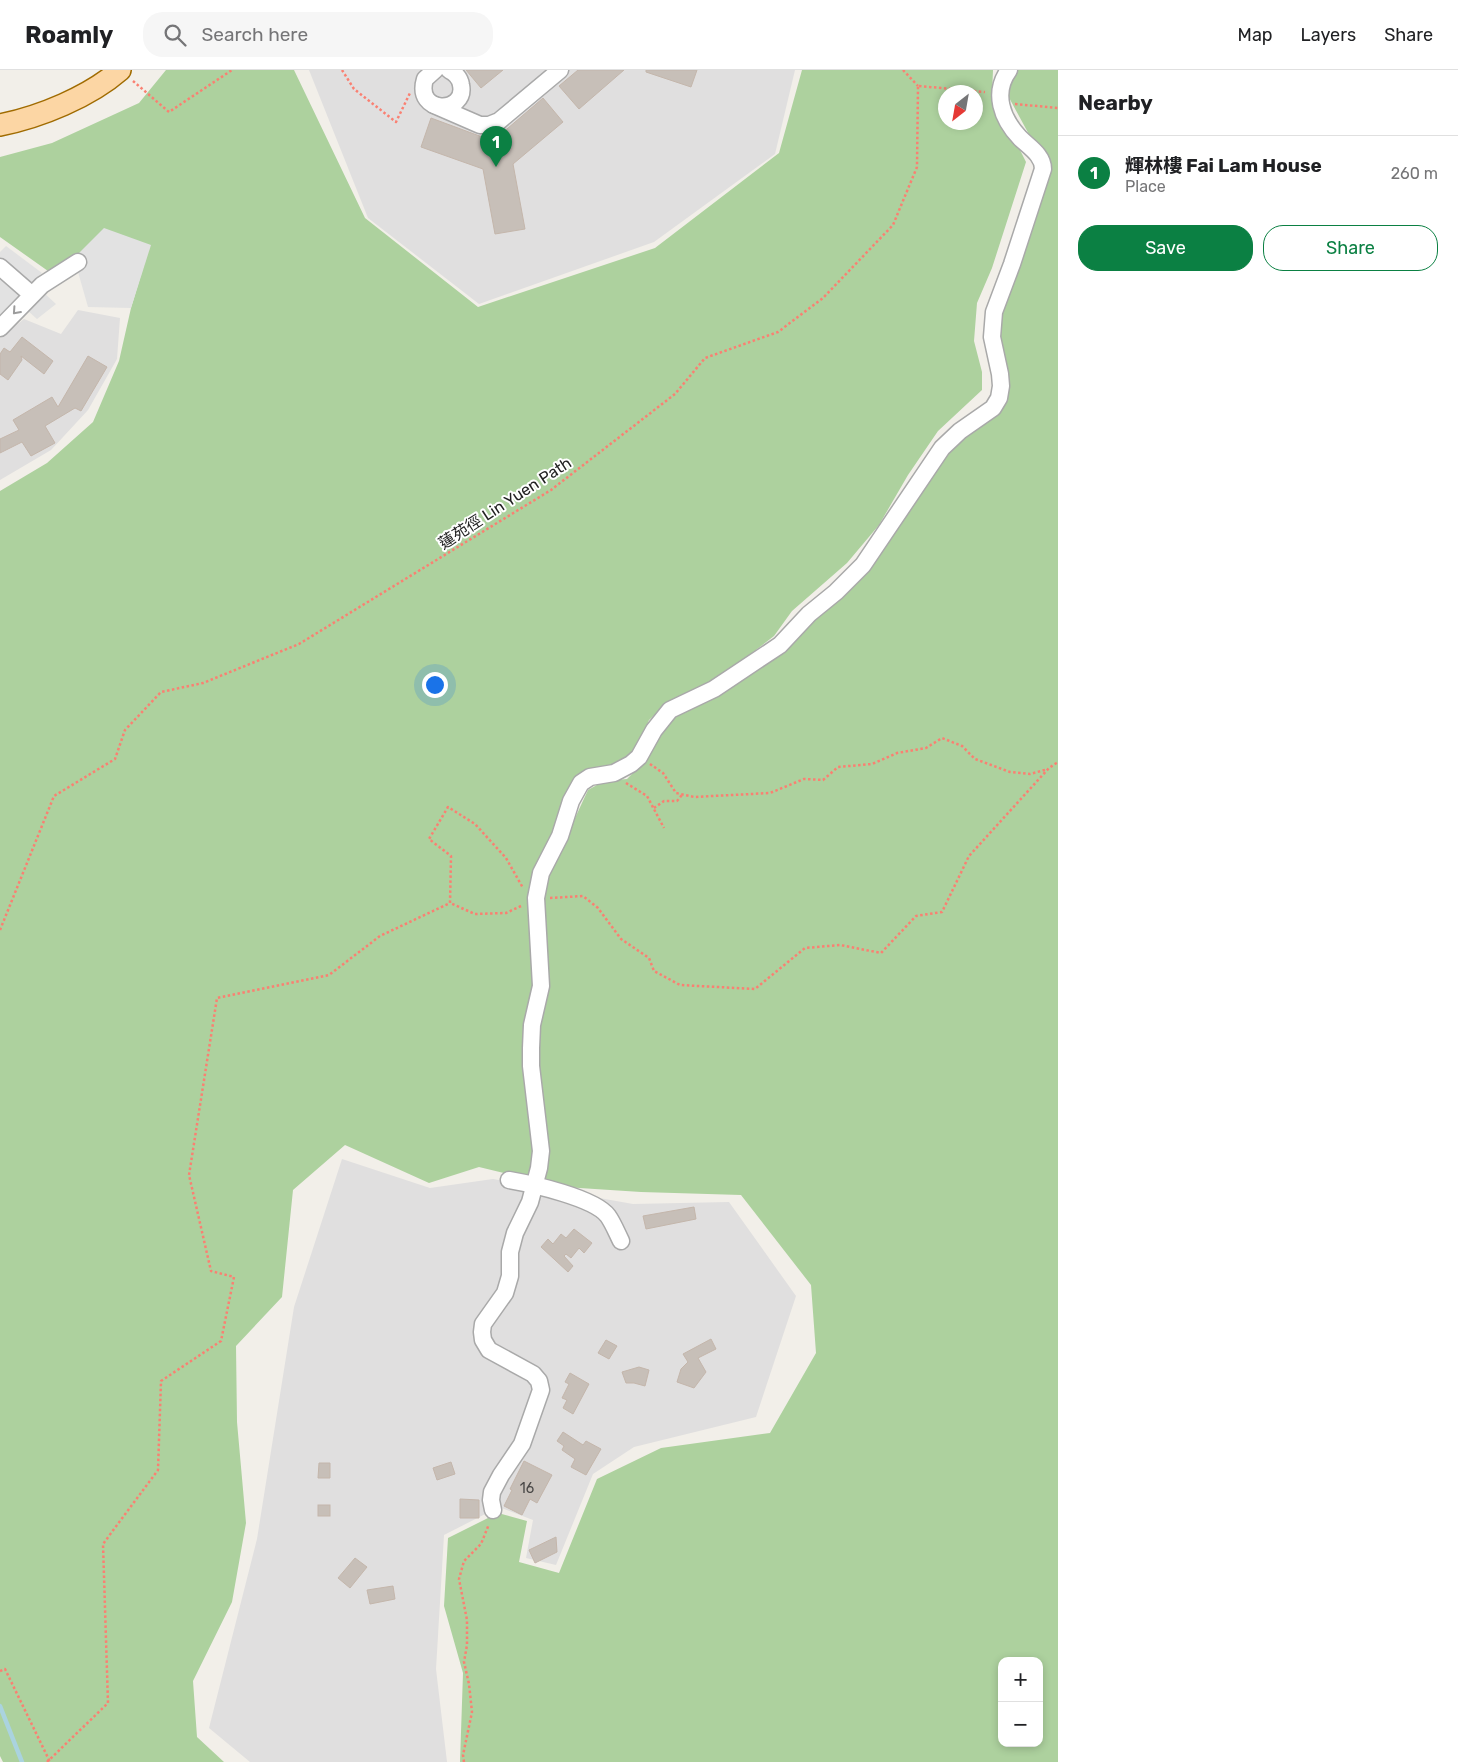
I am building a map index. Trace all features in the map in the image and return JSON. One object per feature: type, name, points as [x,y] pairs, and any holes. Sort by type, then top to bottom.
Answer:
[{"type":"main road","points":[[0,125],[38,114],[71,101],[125,75]]},
{"type":"street","points":[[435,70],[429,74],[423,85],[425,97],[434,105],[486,126],[493,124],[560,70]]},
{"type":"street","points":[[449,70],[458,77],[461,83],[459,108],[467,119]]},
{"type":"street","points":[[492,1510],[492,1492],[522,1444],[541,1388],[539,1380],[533,1374],[489,1350],[483,1340],[482,1332],[483,1324],[505,1293],[510,1276],[510,1252],[515,1233],[536,1185],[541,1151],[530,1048],[532,1025],[541,986],[536,899],[541,873],[560,836],[571,801],[579,786],[590,778],[617,772],[631,764],[640,757],[654,730],[667,713],[714,690],[775,649],[809,614],[848,581],[869,556],[937,454],[960,431],[988,412],[997,402],[1001,381],[992,337],[994,312],[1044,169],[1039,157],[1010,124],[1000,102],[1001,86],[1009,70]]},
{"type":"street","points":[[434,105],[440,107],[452,104],[460,95]]},
{"type":"street","points":[[0,328],[31,294],[78,262]]},
{"type":"street","points":[[0,268],[31,294]]},
{"type":"street","points":[[509,1180],[536,1185],[585,1200],[607,1214],[621,1240]]},
{"type":"path","points":[[125,75],[169,112],[232,70]]},
{"type":"path","points":[[342,70],[354,89],[396,122],[411,91]]},
{"type":"path","points":[[903,70],[918,86],[984,92]]},
{"type":"path","name":"蓮苑徑 Lin Yuen Path","points":[[0,930],[54,796],[115,759],[125,730],[161,692],[203,683],[299,644],[551,490],[675,394],[705,358],[778,332],[823,298],[893,225],[917,167],[918,86]]},
{"type":"path","points":[[1000,102],[1058,108]]},
{"type":"path","points":[[640,757],[663,773],[676,793],[694,797],[770,793],[804,779],[823,780],[838,767],[872,764],[897,753],[926,748],[942,738],[962,746],[975,759],[1010,772],[1030,774],[1049,768]]},
{"type":"path","points":[[0,1671],[6,1669],[49,1762],[108,1704],[103,1544],[158,1470],[160,1381],[221,1341],[234,1278],[211,1271],[189,1175],[217,998],[329,975],[380,936],[450,903],[475,914],[506,913],[536,899],[561,896],[583,896],[598,908],[621,939],[649,958],[654,972],[680,985],[755,989],[804,948],[840,945],[880,953],[916,916],[942,912],[969,856],[1049,768],[1058,762]]},
{"type":"path","points":[[617,772],[627,785],[647,796],[664,828]]},
{"type":"path","points":[[654,808],[664,800],[677,802],[682,795]]},
{"type":"path","points":[[450,903],[451,856],[429,839],[448,807],[475,824],[506,858],[523,888],[536,899]]},
{"type":"path","points":[[464,1762],[463,1755],[472,1712],[464,1662],[467,1645],[467,1620],[459,1579],[464,1561],[480,1544],[492,1510]]},
{"type":"shaded area","points":[[309,70],[795,70],[775,154],[654,242],[479,304],[368,218]]},
{"type":"shaded area","points":[[104,228],[151,245],[131,308],[88,307],[74,258]]},
{"type":"shaded area","points":[[6,246],[42,273],[32,282],[56,304],[37,319],[17,301],[0,319],[0,252]]},
{"type":"shaded area","points":[[78,310],[120,318],[117,359],[88,410],[51,450],[0,480],[0,338],[24,319],[61,334]]},
{"type":"shaded area","points":[[342,1159],[430,1188],[493,1179],[633,1204],[729,1202],[796,1296],[756,1417],[634,1447],[593,1474],[556,1565],[526,1558],[533,1520],[499,1507],[444,1535],[436,1669],[447,1762],[250,1762],[209,1728],[257,1539],[294,1307]]},
{"type":"green space","points":[[166,70],[294,70],[365,218],[478,307],[655,248],[779,153],[802,70],[993,70],[992,94],[1026,162],[992,268],[977,303],[974,341],[982,372],[982,390],[938,431],[908,475],[879,525],[847,563],[792,611],[774,636],[739,663],[702,687],[669,702],[649,720],[637,749],[621,765],[600,767],[577,780],[538,865],[534,985],[534,1150],[528,1179],[479,1167],[429,1183],[345,1145],[293,1190],[282,1297],[236,1346],[237,1422],[246,1523],[232,1602],[193,1681],[197,1737],[224,1762],[3,1762],[0,1756],[0,491],[47,463],[93,422],[119,361],[131,308],[150,245],[74,258],[48,271],[0,237],[0,157],[52,143],[139,103]]},
{"type":"green space","points":[[1010,70],[1058,70],[1058,1762],[460,1762],[463,1673],[444,1606],[448,1538],[498,1513],[527,1521],[519,1562],[559,1573],[597,1479],[661,1448],[770,1433],[816,1353],[811,1285],[741,1195],[641,1192],[564,1187],[542,1182],[548,1151],[543,1093],[538,1066],[543,897],[551,870],[588,790],[604,781],[627,779],[649,757],[661,728],[677,714],[709,699],[823,601],[920,483],[996,396],[988,340],[1041,162],[1032,140],[1006,92]]},
{"type":"building","points":[[466,70],[503,70],[481,88]]},
{"type":"building","points":[[578,70],[624,70],[579,109],[559,86]]},
{"type":"building","points":[[646,70],[697,70],[691,87],[646,72]]},
{"type":"building","points":[[543,98],[563,122],[513,164],[525,229],[495,234],[483,169],[421,147],[431,118],[493,141]]},
{"type":"building","points":[[22,337],[53,361],[44,374],[21,356],[22,360],[8,380],[0,374],[0,354],[4,348],[10,352]]},
{"type":"building","points":[[88,356],[107,367],[81,411],[75,408],[45,426],[55,443],[31,456],[22,442],[0,453],[0,439],[19,430],[13,420],[52,397],[58,407]]},
{"type":"building","points":[[694,1207],[696,1219],[646,1229],[643,1216]]},
{"type":"building","points":[[574,1229],[592,1243],[584,1253],[579,1248],[571,1258],[566,1254],[564,1256],[573,1266],[568,1272],[541,1247],[548,1239],[553,1244],[561,1234],[566,1238]]},
{"type":"building","points":[[711,1339],[716,1349],[698,1358],[706,1372],[694,1388],[677,1382],[681,1369],[688,1362],[683,1354]]},
{"type":"building","points":[[606,1340],[617,1346],[609,1359],[598,1353]]},
{"type":"building","points":[[639,1367],[649,1370],[645,1386],[626,1383],[622,1372]]},
{"type":"building","points":[[570,1373],[589,1384],[573,1414],[563,1408],[567,1400],[562,1398],[569,1384],[565,1382]]},
{"type":"building","points":[[563,1432],[583,1445],[586,1441],[601,1449],[586,1475],[571,1467],[575,1459],[562,1450],[564,1446],[557,1441]]},
{"type":"building","points":[[524,1461],[552,1475],[537,1503],[530,1499],[522,1515],[504,1506]]},
{"type":"building","points":[[451,1462],[455,1474],[437,1480],[433,1468]]},
{"type":"building","points":[[319,1463],[330,1463],[330,1478],[318,1478]]},
{"type":"building","points":[[460,1499],[479,1500],[479,1518],[460,1518]]},
{"type":"building","points":[[318,1505],[330,1505],[330,1516],[318,1516]]},
{"type":"building","points":[[556,1537],[557,1552],[535,1563],[529,1550]]},
{"type":"building","points":[[355,1558],[367,1567],[350,1588],[338,1578]]},
{"type":"building","points":[[393,1586],[395,1599],[370,1604],[367,1590]]},
{"type":"waterway","points":[[0,1706],[22,1762]]},
{"type":"place","name":"輝林樓 Fai Lam House","points":[[496,167]]}]
